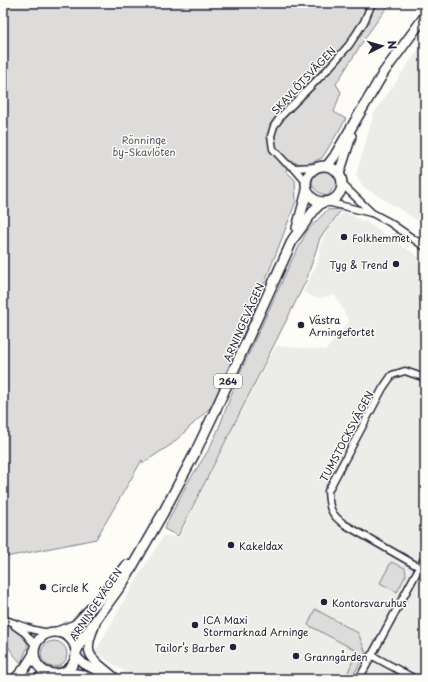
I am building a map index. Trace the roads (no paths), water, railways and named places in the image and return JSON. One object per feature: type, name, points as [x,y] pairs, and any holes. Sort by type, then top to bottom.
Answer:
[{"type":"main road","points":[[327,166],[334,157],[384,72],[425,16]]},
{"type":"main road","points":[[339,174],[356,119]]},
{"type":"main road","points":[[317,168],[327,166],[334,169],[339,174],[342,184]]},
{"type":"main road","name":"264","points":[[306,187],[310,173],[317,168]]},
{"type":"main road","name":"264","points":[[324,202],[333,200],[338,196],[342,184]]},
{"type":"main road","points":[[306,187],[313,199],[324,202]]},
{"type":"main road","name":"ARNINGEVÄGEN","points":[[76,654],[83,638],[124,581],[156,526],[195,453],[296,233],[306,187]]},
{"type":"main road","name":"ARNINGEVÄGEN","points":[[296,233],[315,209],[324,202]]},
{"type":"main road","name":"ARNINGEVÄGEN","points":[[53,633],[75,625],[118,577],[156,526]]},
{"type":"main road","points":[[53,633],[64,634],[70,639],[74,645],[76,654]]},
{"type":"main road","name":"264","points":[[16,679],[25,668],[41,638],[53,633]]},
{"type":"main road","points":[[35,650],[38,666],[43,670],[49,673],[57,674],[65,672]]},
{"type":"main road","name":"264","points":[[65,672],[74,662],[76,654]]},
{"type":"main road","points":[[38,679],[49,673]]},
{"type":"street","name":"SKAVLÖTSVÄGEN","points":[[306,187],[294,168],[286,163],[274,149],[271,136],[274,126],[282,115],[327,70],[349,45],[364,22],[372,3]]},
{"type":"street","points":[[294,168],[317,168]]},
{"type":"street","points":[[342,184],[372,213]]},
{"type":"street","points":[[324,202],[372,213],[389,222],[425,247]]},
{"type":"street","name":"TUMSTOCKSVÄGEN","points":[[419,567],[334,517],[329,506],[328,491],[382,388],[392,375],[405,371],[425,378]]},
{"type":"street","points":[[359,679],[425,557]]},
{"type":"street","points":[[103,609],[90,636],[88,648],[91,658],[115,679]]},
{"type":"street","points":[[6,620],[34,630],[53,633]]},
{"type":"street","points":[[6,620],[25,633],[35,650]]},
{"type":"street","points":[[76,654],[84,664],[115,679]]},
{"type":"street","points":[[371,655],[415,679]]},
{"type":"street","points":[[65,672],[80,674],[94,679]]},
{"type":"place","name":"Folkhemmet","points":[[344,237]]},
{"type":"place","name":"Tyg & Trend","points":[[396,264]]},
{"type":"place","name":"Västra Arningefortet","points":[[301,325]]},
{"type":"place","name":"Kakeldax","points":[[231,545]]},
{"type":"place","name":"Circle K","points":[[43,587]]},
{"type":"place","name":"Kontorsvaruhus","points":[[324,602]]},
{"type":"place","name":"ICA Maxi Stormarknad Arninge","points":[[195,625]]},
{"type":"place","name":"Tailor’s Barber","points":[[233,647]]},
{"type":"place","name":"Granngården","points":[[296,656]]},
{"type":"park label","name":"Rönninge by-Skavlöten","points":[[144,144]]}]
